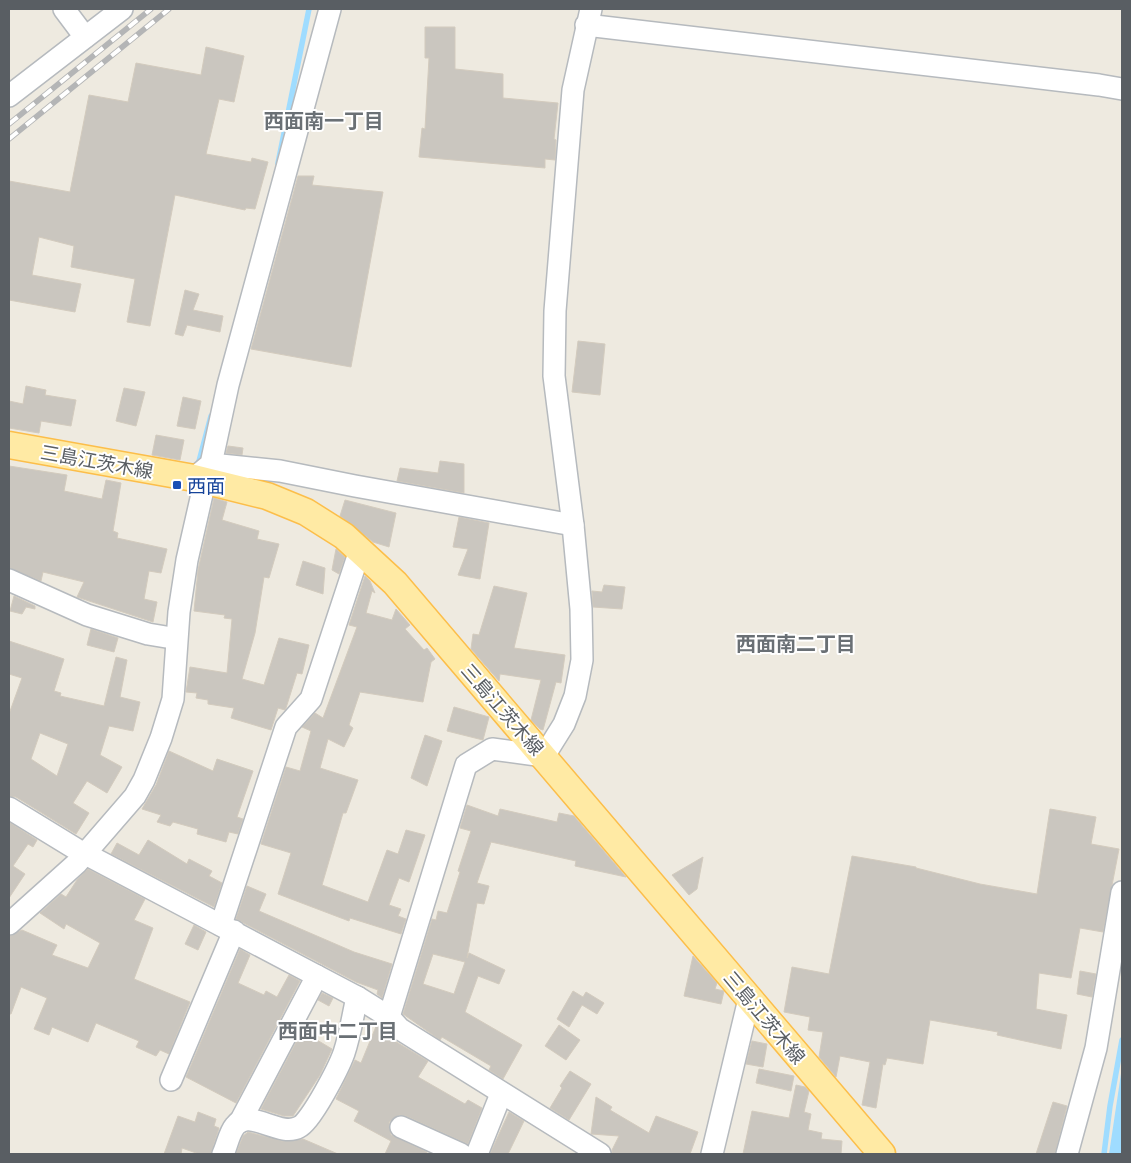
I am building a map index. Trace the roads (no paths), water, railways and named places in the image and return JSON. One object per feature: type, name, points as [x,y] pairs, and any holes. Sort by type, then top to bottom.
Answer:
[{"type":"main road","name":"三島江茨木線","points":[[9,445],[204,474],[306,512],[344,536],[395,584],[544,756],[882,1154]]},
{"type":"street","points":[[64,9],[86,37]]},
{"type":"street","points":[[9,96],[122,9]]},
{"type":"street","points":[[9,924],[85,854],[135,796],[144,780],[171,711],[187,560],[204,474],[330,9]]},
{"type":"street","points":[[389,1017],[466,765],[492,749],[544,756],[564,724],[575,696],[582,660],[581,609],[573,525],[554,376],[555,311],[573,90],[588,17],[1099,84],[1122,89]]},
{"type":"street","points":[[204,474],[280,471],[573,525]]},
{"type":"street","points":[[171,1080],[227,928],[286,727],[311,699],[360,550]]},
{"type":"street","points":[[10,585],[87,615],[148,634],[166,637]]},
{"type":"street","points":[[9,808],[85,854],[357,997],[389,1017],[400,1029],[501,1094],[600,1154]]},
{"type":"street","points":[[1067,1154],[1096,1048],[1122,892]]},
{"type":"street","points":[[240,1122],[317,976]]},
{"type":"street","points":[[223,1154],[235,1125],[245,1119],[255,1120],[288,1130],[299,1127],[310,1118],[344,1054],[357,997]]},
{"type":"street","points":[[712,1154],[749,999]]},
{"type":"street","points":[[477,1154],[501,1094]]},
{"type":"street","points":[[401,1128],[461,1154]]},
{"type":"water","points":[[1122,1067],[1122,1154],[1109,1154]]},
{"type":"waterway","points":[[278,163],[309,9]]},
{"type":"waterway","points":[[198,465],[211,416]]},
{"type":"waterway","points":[[1104,1154],[1110,1106],[1122,1040]]},
{"type":"railway","points":[[9,124],[151,9]]},
{"type":"railway","points":[[9,139],[169,9]]},
{"type":"place","name":"西面","points":[[177,485]]},
{"type":"district","name":"西面南一丁目","points":[[324,120]]},
{"type":"district","name":"西面南二丁目","points":[[796,643]]},
{"type":"district","name":"西面中二丁目","points":[[338,1030]]}]
